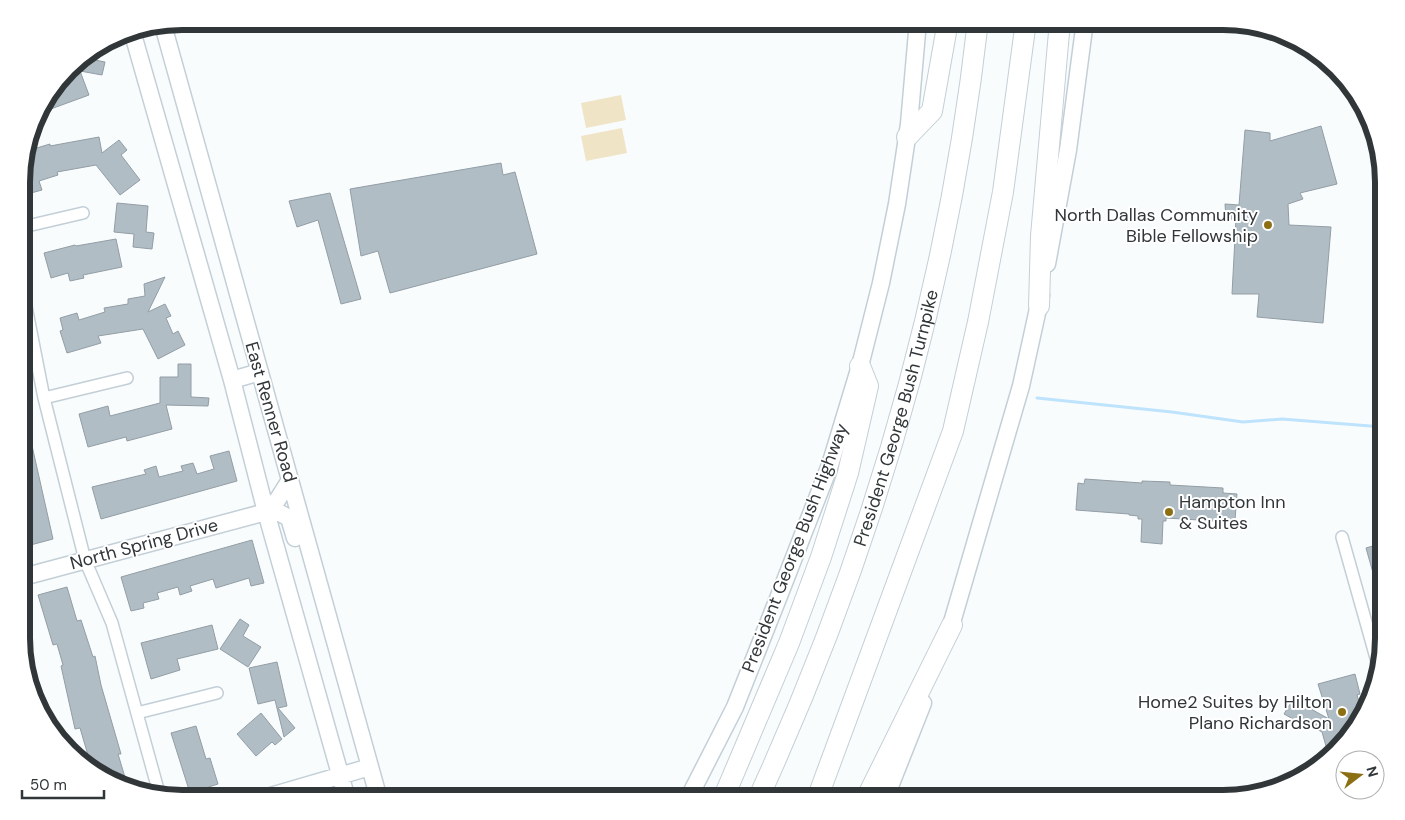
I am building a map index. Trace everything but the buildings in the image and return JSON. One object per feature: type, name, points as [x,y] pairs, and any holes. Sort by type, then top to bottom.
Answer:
[{"type":"highway","points":[[907,137],[932,111],[946,30]]},
{"type":"highway","name":"President George Bush Turnpike","points":[[762,790],[801,701],[840,602],[871,511],[906,395],[930,301],[951,198],[965,118],[977,30]]},
{"type":"highway","points":[[820,790],[953,431],[978,322],[1003,192],[1025,30]]},
{"type":"highway","points":[[1039,306],[1041,236],[1059,30]]},
{"type":"highway","points":[[727,790],[789,643],[821,557],[848,473],[868,386],[860,366]]},
{"type":"highway","points":[[870,790],[952,626]]},
{"type":"main road","name":"President George Bush Highway","points":[[693,790],[735,707],[779,596],[830,465],[860,366],[887,254],[907,137],[917,30]]},
{"type":"main road","points":[[889,790],[952,626],[1019,395],[1039,306],[1068,150],[1084,30]]},
{"type":"main road","name":"East Renner Road","points":[[165,31],[376,790]]},
{"type":"main road","name":"East Renner Road","points":[[134,38],[232,380],[266,512],[344,790]]},
{"type":"main road","points":[[232,380],[260,372]]},
{"type":"main road","points":[[266,512],[290,480]]},
{"type":"main road","points":[[266,512],[280,512],[289,518],[300,558],[316,575]]},
{"type":"main road","name":"North Spring Drive","points":[[30,575],[266,512]]},
{"type":"main road","points":[[291,790],[370,767]]},
{"type":"street","points":[[30,225],[83,213]]},
{"type":"street","points":[[30,327],[44,398],[85,560],[112,623],[158,788]]},
{"type":"street","points":[[44,398],[127,378]]},
{"type":"street","points":[[1342,537],[1374,652]]},
{"type":"street","points":[[136,713],[217,693]]},
{"type":"shaded area","points":[[621,95],[626,120],[586,128],[581,103]]},
{"type":"shaded area","points":[[622,128],[627,153],[586,161],[581,136]]},
{"type":"waterway","points":[[1037,398],[1172,412],[1243,422],[1282,419],[1375,426]]},
{"type":"place","name":"North Dallas Community Bible Fellowship","points":[[1268,225]]},
{"type":"place","name":"Hampton Inn & Suites","points":[[1169,512]]},
{"type":"place","name":"Home2 Suites by Hilton Plano Richardson","points":[[1342,712]]}]
